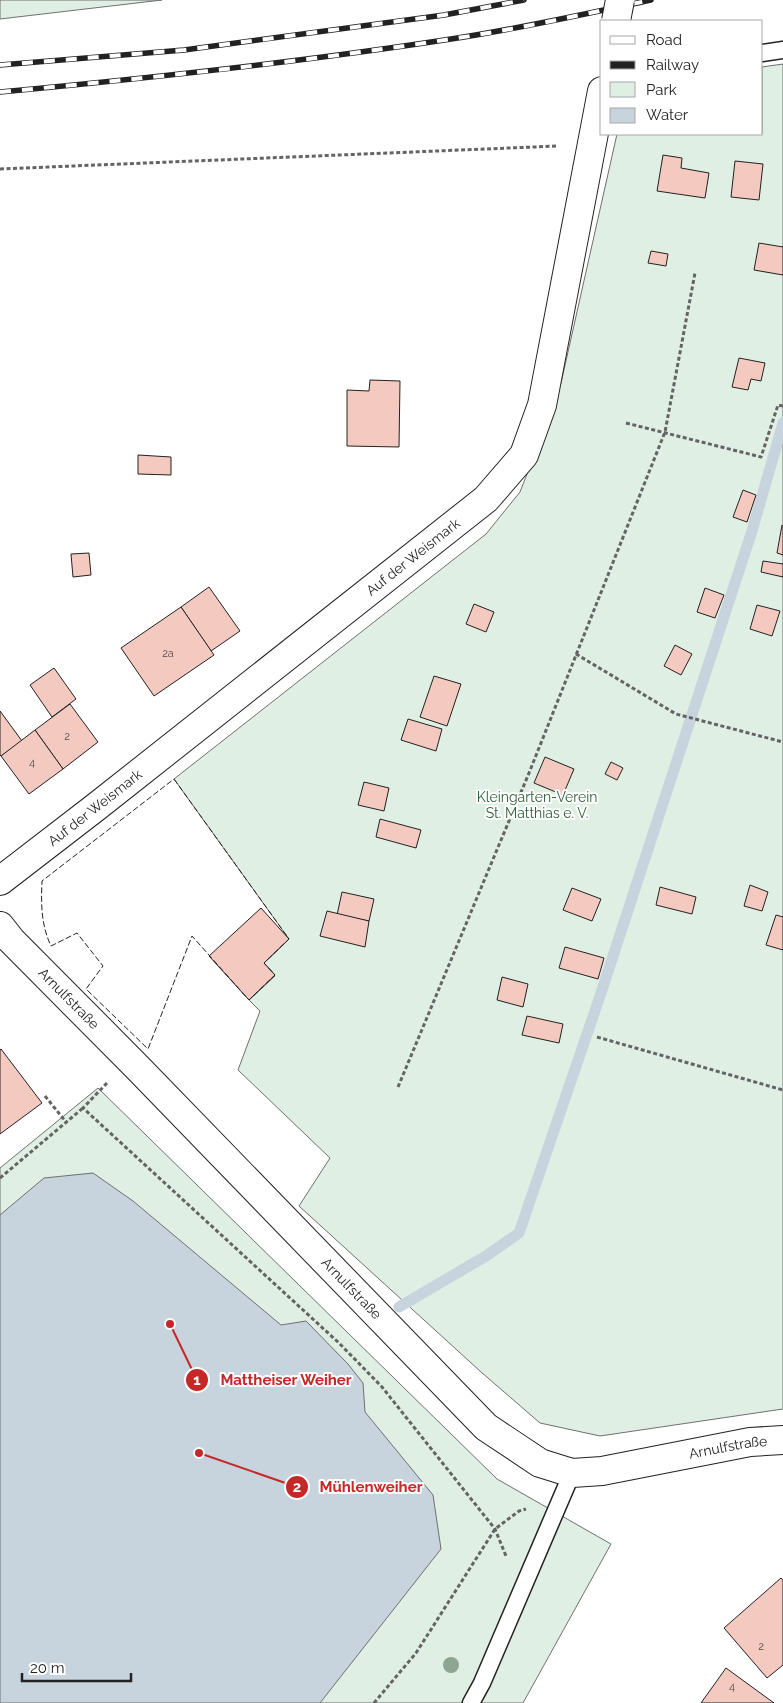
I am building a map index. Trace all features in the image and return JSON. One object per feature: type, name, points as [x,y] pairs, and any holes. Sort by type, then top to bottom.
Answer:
[{"type":"street","points":[[616,20],[620,0]]},
{"type":"street","name":"Auf der Weismark","points":[[0,881],[486,499],[524,455],[542,405],[600,101]]},
{"type":"street","name":"Arnulfstraße","points":[[0,926],[11,940],[130,1059],[486,1427],[540,1463],[572,1473],[602,1471],[750,1442],[783,1440]]},
{"type":"lane","points":[[763,53],[783,50]]},
{"type":"lane","points":[[471,1703],[482,1683],[572,1473]]},
{"type":"path","points":[[0,168],[591,144]]},
{"type":"path","points":[[398,1087],[529,774],[666,432],[695,273]]},
{"type":"path","points":[[626,423],[761,457],[781,406]]},
{"type":"path","points":[[576,654],[676,714],[783,742]]},
{"type":"path","points":[[597,1037],[783,1090]]},
{"type":"path","points":[[0,1178],[83,1108],[130,1059]]},
{"type":"path","points":[[45,1096],[66,1122]]},
{"type":"path","points":[[83,1108],[338,1343],[382,1387],[495,1529]]},
{"type":"path","points":[[374,1703],[416,1653],[495,1529],[519,1511],[561,1498]]},
{"type":"green space","points":[[0,0],[162,0],[0,19]]},
{"type":"green space","name":"Kleingarten-Verein St. Matthias e. V.","points":[[783,64],[783,1409],[600,1436],[540,1423],[481,1372],[299,1206],[330,1158],[238,1070],[260,1011],[249,1000],[275,976],[264,963],[289,939],[174,779],[486,534],[520,492],[561,383],[617,135],[763,135],[763,67]]},
{"type":"green space","points":[[98,1088],[497,1479],[611,1544],[523,1703],[0,1703],[0,1168]]},
{"type":"water","points":[[93,1173],[133,1201],[281,1325],[306,1321],[348,1364],[363,1383],[365,1412],[433,1495],[441,1549],[320,1703],[0,1703],[0,1215],[44,1178]]},
{"type":"building","points":[[663,155],[682,158],[681,168],[709,173],[705,198],[657,191]]},
{"type":"building","points":[[735,161],[763,164],[759,200],[731,197]]},
{"type":"building","points":[[759,243],[783,247],[783,275],[754,270]]},
{"type":"building","points":[[651,251],[668,254],[666,266],[648,263]]},
{"type":"building","points":[[739,358],[765,363],[761,381],[751,379],[748,390],[732,387]]},
{"type":"building","points":[[370,380],[400,381],[399,447],[347,446],[347,390],[369,391]]},
{"type":"building","points":[[138,455],[171,457],[171,475],[138,474]]},
{"type":"building","points":[[743,490],[756,495],[747,522],[733,517]]},
{"type":"building","points":[[783,526],[783,555],[777,553]]},
{"type":"building","points":[[89,553],[91,575],[73,577],[71,554]]},
{"type":"building","points":[[763,561],[783,564],[783,577],[761,572]]},
{"type":"building","points":[[209,587],[240,631],[211,651],[181,607]]},
{"type":"building","points":[[705,588],[724,595],[715,618],[697,612]]},
{"type":"building","points":[[474,604],[494,612],[486,632],[466,624]]},
{"type":"building","points":[[757,605],[780,611],[772,636],[750,629]]},
{"type":"building","points":[[181,607],[214,655],[154,696],[121,648]]},
{"type":"building","points":[[675,645],[692,654],[681,675],[664,666]]},
{"type":"building","points":[[54,668],[76,699],[52,717],[30,685]]},
{"type":"building","points":[[434,676],[461,684],[447,726],[420,717]]},
{"type":"building","points":[[70,704],[98,742],[63,769],[35,730]]},
{"type":"building","points":[[0,711],[22,741],[1,756],[0,755]]},
{"type":"building","points":[[408,719],[442,729],[436,751],[401,740]]},
{"type":"building","points":[[35,730],[63,769],[29,794],[1,756]]},
{"type":"building","points":[[545,757],[574,769],[563,795],[534,783]]},
{"type":"building","points":[[611,762],[623,768],[617,780],[605,774]]},
{"type":"building","points":[[364,782],[389,788],[384,811],[358,805]]},
{"type":"building","points":[[380,819],[421,830],[416,848],[376,837]]},
{"type":"building","points":[[750,885],[768,892],[762,911],[744,906]]},
{"type":"building","points":[[660,887],[696,897],[692,914],[656,905]]},
{"type":"building","points":[[572,888],[601,899],[592,921],[563,910]]},
{"type":"building","points":[[342,892],[374,899],[369,921],[337,915]]},
{"type":"building","points":[[261,908],[289,939],[264,963],[275,975],[249,1000],[209,956]]},
{"type":"building","points":[[327,911],[369,921],[365,947],[320,936]]},
{"type":"building","points":[[776,915],[783,917],[783,950],[766,945]]},
{"type":"building","points":[[565,947],[604,958],[598,979],[559,968]]},
{"type":"building","points":[[502,977],[528,984],[523,1007],[497,1000]]},
{"type":"building","points":[[527,1016],[563,1024],[559,1043],[522,1035]]},
{"type":"building","points":[[0,1050],[42,1103],[0,1134]]},
{"type":"building","points":[[781,1578],[783,1580],[783,1665],[767,1678],[724,1628]]},
{"type":"building","points":[[726,1668],[774,1703],[701,1703]]},
{"type":"waterway","points":[[399,1307],[486,1256],[519,1233],[600,996],[752,531],[783,423]]},
{"type":"railway","points":[[0,65],[184,50],[444,15],[524,0]]},
{"type":"railway","points":[[0,92],[226,69],[395,47],[501,31],[651,0]]},
{"type":"fence","points":[[174,779],[289,939],[264,963],[275,975],[249,1000],[192,936],[148,1049],[86,989],[103,966],[77,933],[51,946],[42,914],[42,881],[174,779]]},
{"type":"place","name":"Mattheiser Weiher","points":[[170,1324]]},
{"type":"place","name":"Mühlenweiher","points":[[199,1453]]}]
